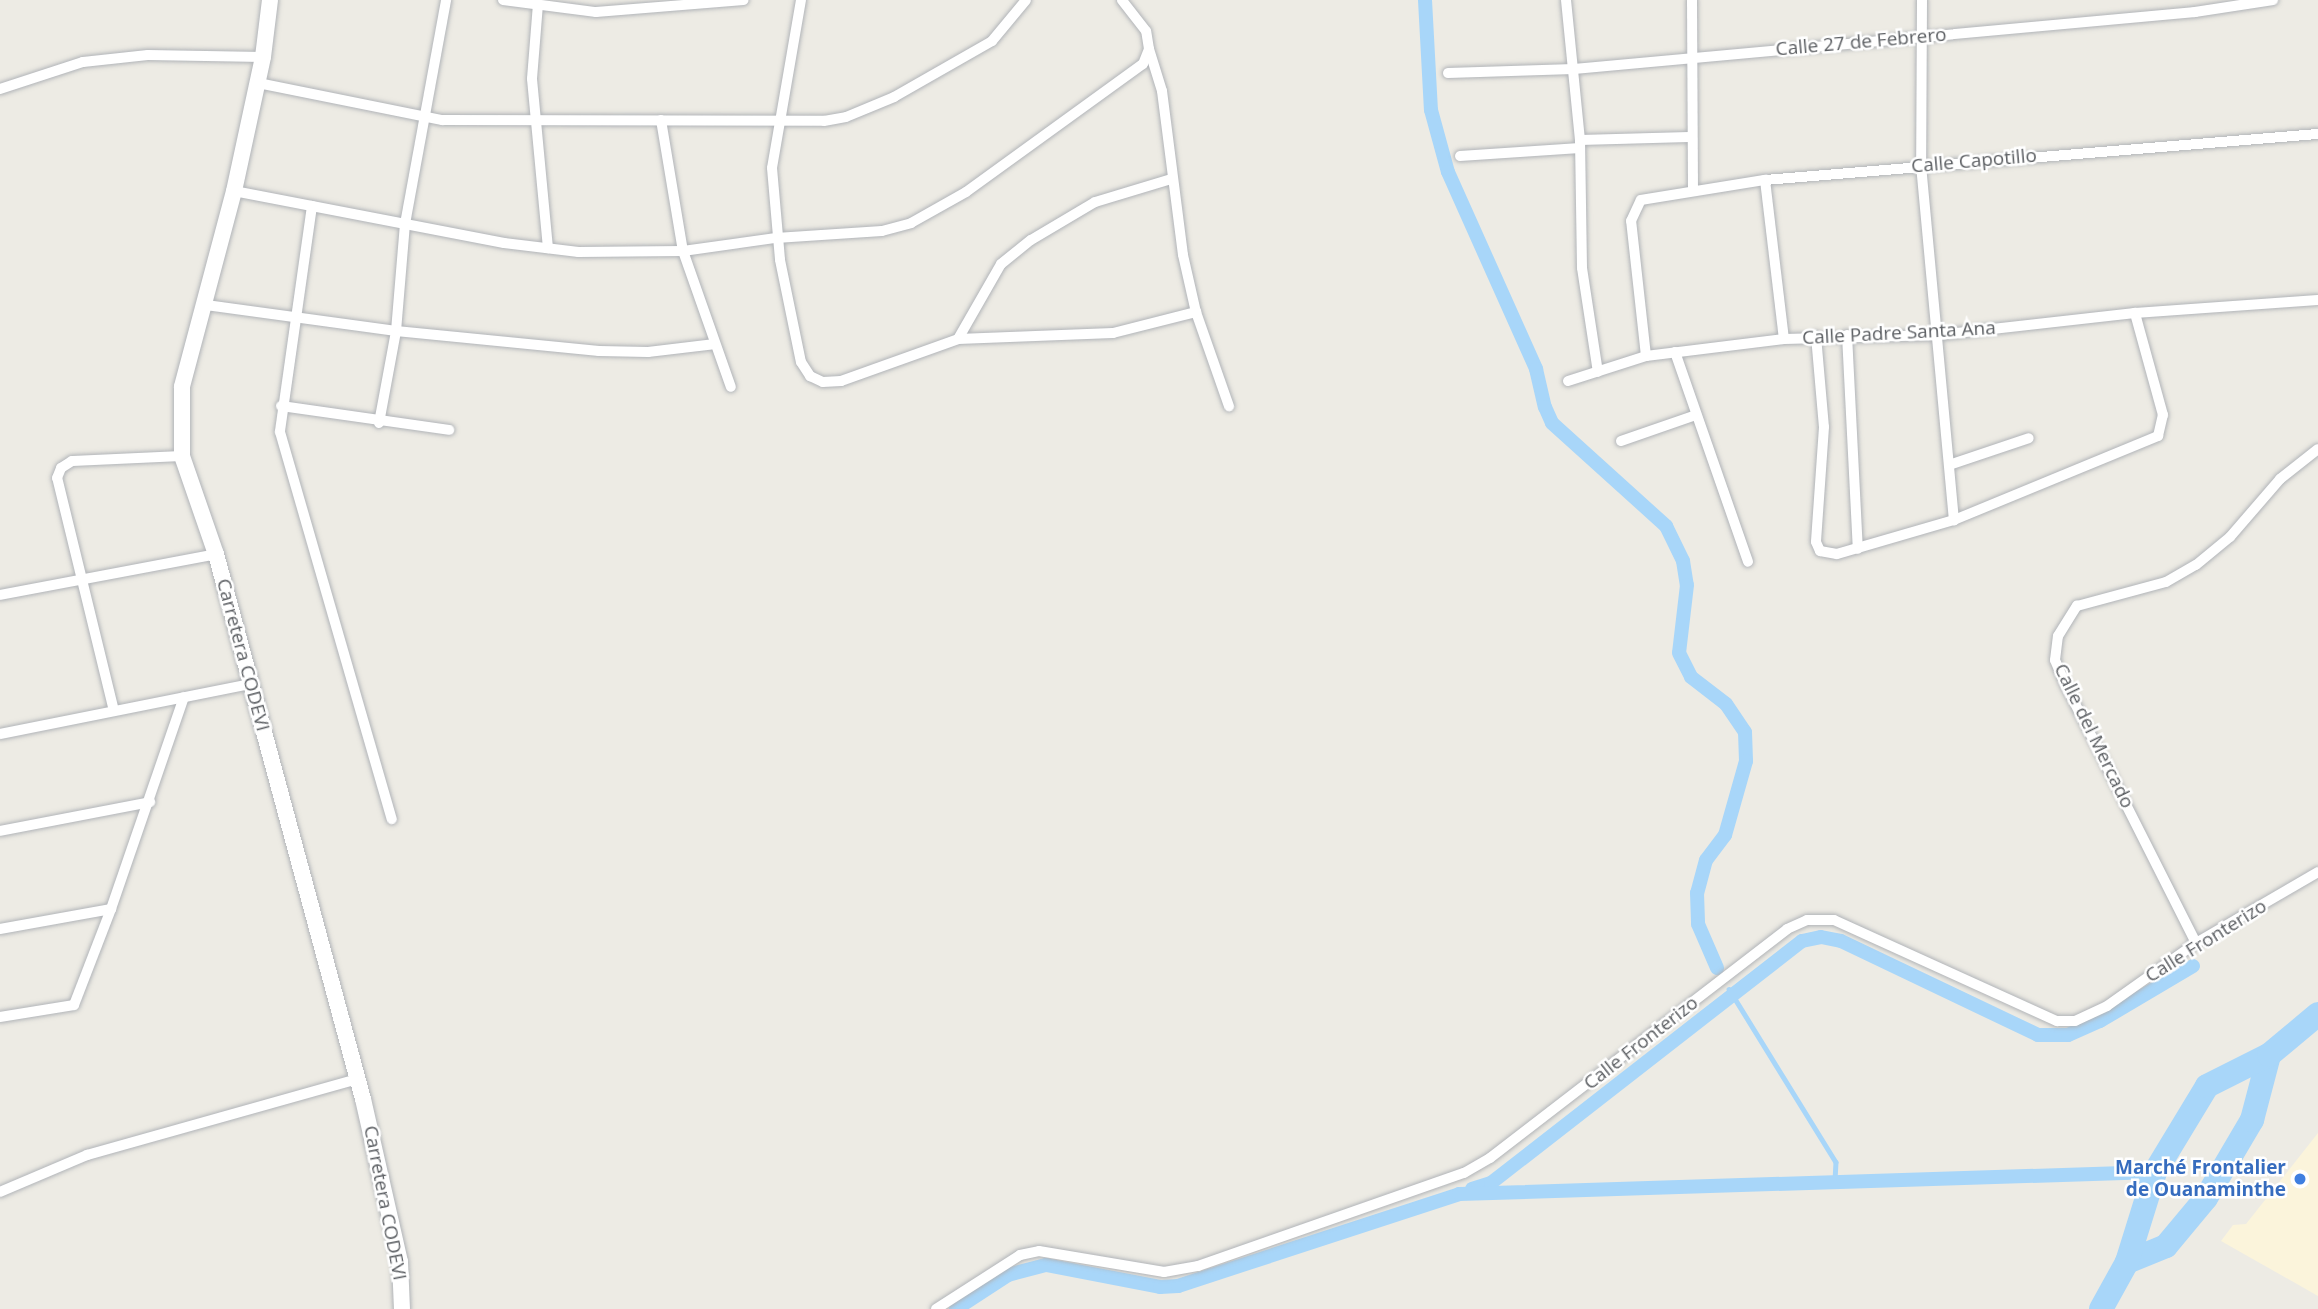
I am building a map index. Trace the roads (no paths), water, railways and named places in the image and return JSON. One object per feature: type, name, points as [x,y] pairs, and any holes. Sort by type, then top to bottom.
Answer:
[{"type":"street","name":"Carretera CODEVI","points":[[270,0],[263,57],[234,191],[182,387],[182,456],[216,554],[358,1079],[400,1262],[402,1309]]},
{"type":"street","points":[[379,422],[396,331],[405,224],[446,0]]},
{"type":"street","points":[[503,0],[596,12],[663,4],[744,0]]},
{"type":"street","points":[[800,0],[778,118],[772,168],[776,238],[801,362],[810,376],[822,382],[841,381],[958,339],[1113,332],[1196,312]]},
{"type":"street","points":[[257,83],[424,116],[484,122],[846,117],[894,97],[992,41],[1026,0]]},
{"type":"street","points":[[1122,0],[1146,31],[1162,91],[1171,179],[1196,312],[1229,406]]},
{"type":"street","points":[[1566,0],[1580,144],[1582,268],[1598,372]]},
{"type":"street","points":[[1692,0],[1689,136],[1693,190]]},
{"type":"street","points":[[1922,0],[1921,165],[1955,520]]},
{"type":"street","name":"Calle 27 de Febrero","points":[[1448,73],[1574,69],[1692,56],[2195,12],[2273,0]]},
{"type":"street","points":[[538,4],[532,79],[548,248]]},
{"type":"street","points":[[234,191],[548,248],[683,251],[776,238],[882,231],[911,223],[966,192],[1143,64],[1149,49]]},
{"type":"street","points":[[0,89],[83,62],[148,55],[263,57]]},
{"type":"street","points":[[661,120],[683,251],[731,387]]},
{"type":"street","name":"Calle Capotillo","points":[[1646,356],[1630,221],[1634,207],[1641,200],[1765,180],[2318,134]]},
{"type":"street","points":[[1460,156],[1689,136]]},
{"type":"street","points":[[958,339],[1001,264],[1031,240],[1095,202],[1171,179]]},
{"type":"street","points":[[1765,180],[1784,339]]},
{"type":"street","points":[[312,206],[281,407],[280,432],[392,819]]},
{"type":"street","name":"Calle Padre Santa Ana","points":[[1568,381],[1646,356],[1784,339],[1847,335],[1939,335],[2135,313],[2318,300]]},
{"type":"street","points":[[206,304],[396,331],[599,351],[648,352],[715,344]]},
{"type":"street","points":[[1816,336],[1824,427],[1816,542],[1827,555],[1858,549],[1955,520],[2158,436],[2163,415],[2135,313]]},
{"type":"street","points":[[1847,335],[1858,549]]},
{"type":"street","points":[[1675,352],[1748,562]]},
{"type":"street","points":[[281,407],[449,430]]},
{"type":"street","points":[[1621,440],[1696,415]]},
{"type":"street","points":[[1949,465],[2029,438]]},
{"type":"street","name":"Calle del Mercado","points":[[2196,943],[2066,686],[2056,660],[2058,636],[2077,606],[2166,582],[2196,565],[2230,537],[2280,479],[2318,449]]},
{"type":"street","points":[[114,711],[84,579],[57,478],[61,468],[72,461],[182,456]]},
{"type":"street","points":[[0,595],[216,554]]},
{"type":"street","points":[[0,734],[251,684]]},
{"type":"street","points":[[0,1017],[75,1005],[150,802],[184,697]]},
{"type":"street","points":[[0,831],[150,802]]},
{"type":"street","name":"Calle Fronterizo","points":[[936,1309],[1020,1255],[1039,1251],[1164,1272],[1198,1266],[1346,1211],[1464,1173],[1490,1158],[1787,929],[1807,920],[1834,920],[1903,955],[2057,1021],[2075,1021],[2107,1006],[2196,943],[2318,872]]},
{"type":"street","points":[[0,929],[111,909]]},
{"type":"street","points":[[0,1192],[88,1155],[358,1079]]},
{"type":"waterway","points":[[1425,0],[1431,110],[1448,172],[1536,369],[1545,407],[1552,423],[1666,526],[1683,561],[1687,585],[1679,653],[1691,677],[1726,704],[1745,732],[1746,761],[1725,835],[1706,860],[1697,893],[1698,924],[1717,968]]},
{"type":"waterway","points":[[1472,1189],[1491,1183],[1802,941],[1821,937],[1841,941],[2038,1035],[2068,1035],[2100,1021],[2193,966]]},
{"type":"waterway","points":[[1729,989],[1836,1162],[1835,1184]]},
{"type":"waterway","points":[[2101,1309],[2127,1262],[2155,1172],[2207,1086],[2269,1055],[2318,1014]]},
{"type":"waterway","points":[[2127,1262],[2166,1246],[2206,1198],[2252,1120],[2269,1055]]},
{"type":"waterway","points":[[956,1309],[1008,1275],[1046,1265],[1160,1287],[1178,1286],[1459,1194],[2155,1172]]},
{"type":"place","name":"Marché Frontalier de Ouanaminthe","points":[[2300,1179]]}]
